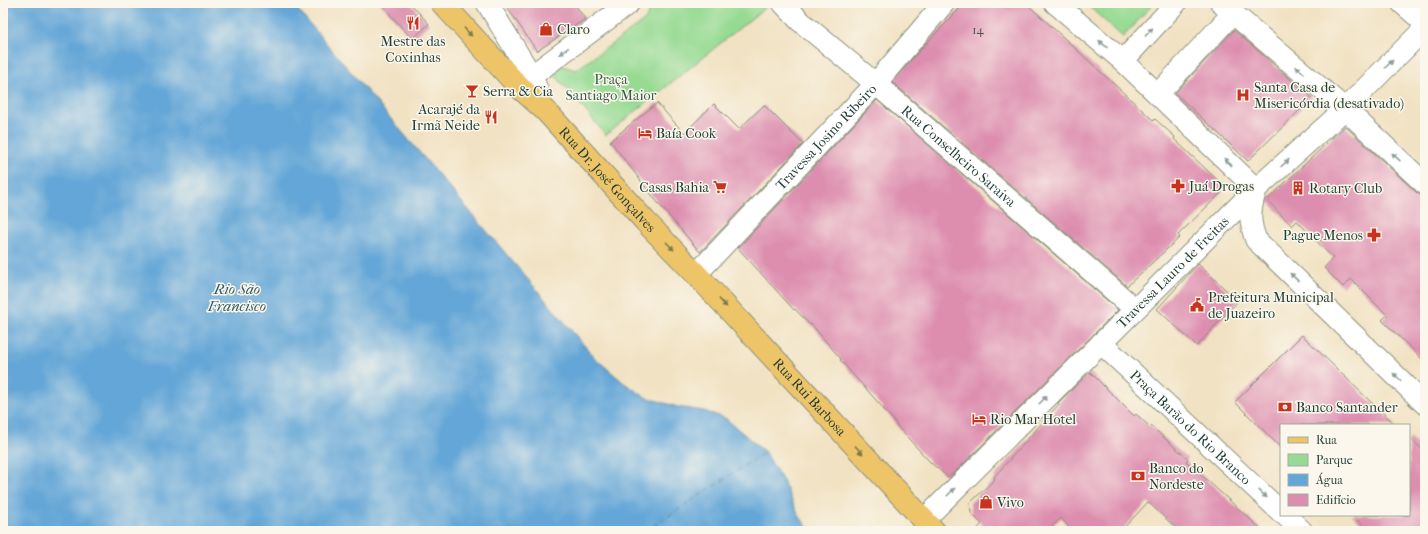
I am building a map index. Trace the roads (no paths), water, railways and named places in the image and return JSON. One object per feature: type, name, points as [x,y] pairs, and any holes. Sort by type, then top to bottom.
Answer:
[{"type":"main road","name":"Rua Dr. José Gonçalves","points":[[442,3],[525,81],[545,110],[645,221],[700,271]]},
{"type":"main road","name":"Rua Rui Barbosa","points":[[700,271],[929,525]]},
{"type":"street","points":[[487,3],[525,81],[629,3]]},
{"type":"street","name":"Rua Conselheiro Saraiva","points":[[783,3],[800,21],[876,84],[1135,309]]},
{"type":"street","name":"Travessa Josino Ribeiro","points":[[700,271],[876,84],[944,3]]},
{"type":"street","points":[[1055,3],[1123,61],[1256,189],[1249,217],[1251,228],[1256,240],[1425,404]]},
{"type":"street","points":[[1123,61],[1176,3]]},
{"type":"street","points":[[1402,3],[1425,23]]},
{"type":"street","points":[[1158,94],[1227,8],[1345,110],[1425,184]]},
{"type":"street","name":"Travessa Lauro de Freitas","points":[[929,525],[1101,343],[1256,189],[1345,110],[1425,28]]},
{"type":"street","name":"Praça Barão do Rio Branco","points":[[1101,343],[1280,511]]},
{"type":"street","points":[[1286,516],[1302,531]]},
{"type":"water","name":"Rio São Francisco","points":[[3,3],[292,3],[595,358],[623,382],[645,397],[678,407],[704,411],[725,418],[765,452],[783,481],[798,514],[810,531],[3,531]]},
{"type":"place","name":"Mestre das Coxinhas","points":[[413,23]]},
{"type":"place","name":"Claro","points":[[546,29]]},
{"type":"place","name":"Serra & Cia","points":[[472,91]]},
{"type":"place","name":"Santa Casa de Misericórdia (desativado)","points":[[1243,95]]},
{"type":"place","name":"Acarajé da Irmã Neide","points":[[491,117]]},
{"type":"place","name":"Baía Cook","points":[[645,133]]},
{"type":"place","name":"Juá Drogas","points":[[1178,186]]},
{"type":"place","name":"Casas Bahia","points":[[720,187]]},
{"type":"place","name":"Rotary Club","points":[[1298,188]]},
{"type":"place","name":"Pague Menos","points":[[1374,235]]},
{"type":"place","name":"Prefeitura Municipal de Juazeiro","points":[[1197,305]]},
{"type":"place","name":"Banco Santander","points":[[1285,407]]},
{"type":"place","name":"Rio Mar Hotel","points":[[979,419]]},
{"type":"place","name":"Banco do Nordeste","points":[[1138,476]]},
{"type":"place","name":"Vivo","points":[[986,502]]},
{"type":"park label","name":"Praça Santiago Maior","points":[[611,88]]}]
